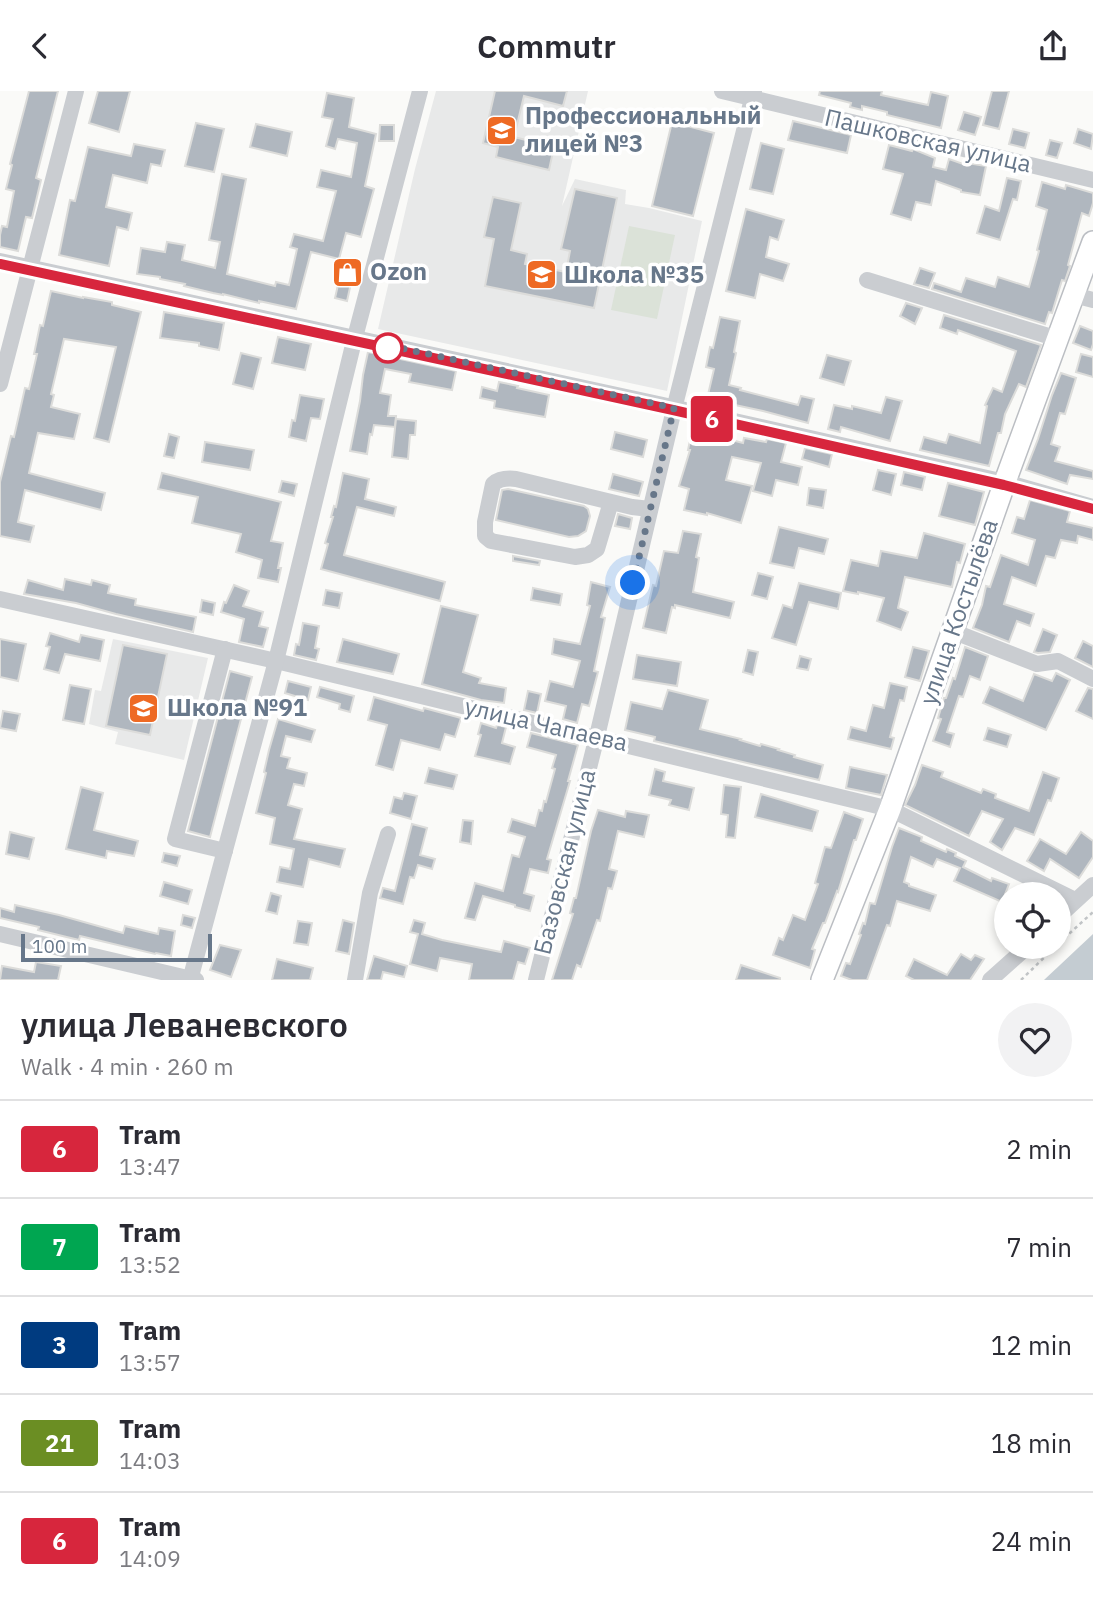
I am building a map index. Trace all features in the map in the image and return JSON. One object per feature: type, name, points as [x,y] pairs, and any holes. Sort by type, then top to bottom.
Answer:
[{"type":"main road","name":"улица Костылёва","points":[[822,980],[890,809],[1058,339],[1084,297],[1093,242]]},
{"type":"street","points":[[0,384],[76,91]]},
{"type":"street","points":[[0,934],[192,980],[276,661],[355,338],[420,91]]},
{"type":"street","name":"Пашковская улица","points":[[722,91],[753,95],[1093,180]]},
{"type":"street","name":"Базовская улица","points":[[536,980],[597,737],[674,408],[753,95]]},
{"type":"street","points":[[0,261],[1005,482],[1093,506]]},
{"type":"street","points":[[867,280],[1058,339]]},
{"type":"street","points":[[611,502],[597,549],[588,555],[575,557],[491,541],[485,536],[490,496],[493,484],[498,480],[516,479],[650,509]]},
{"type":"street","name":"улица Чапаева","points":[[0,599],[276,661],[890,809],[1075,900]]},
{"type":"street","points":[[952,631],[1037,664],[1058,661],[1093,678]]},
{"type":"street","points":[[225,649],[175,839],[225,851]]},
{"type":"street","points":[[355,980],[370,893],[388,834]]},
{"type":"street","points":[[1071,904],[1093,885]]},
{"type":"street","points":[[990,980],[1014,959]]},
{"type":"path","points":[[1071,932],[1093,912]]},
{"type":"path","points":[[1021,980],[1043,959]]},
{"type":"shaded area","name":"Школа №35","points":[[436,91],[588,91],[562,206],[575,179],[626,190],[625,204],[702,221],[667,391],[378,329]]},
{"type":"shaded area","points":[[629,226],[675,235],[657,319],[611,310]]},
{"type":"shaded area","name":"Школа №91","points":[[113,639],[208,658],[184,760],[115,744],[118,732],[89,724],[95,690],[101,691]]},
{"type":"shaded area","points":[[1093,934],[1093,980],[1044,980],[1066,959],[1071,959],[1071,955]]},
{"type":"building","points":[[29,91],[58,91],[36,178],[41,180],[32,218],[26,217],[18,251],[0,247],[0,235],[2,226],[7,227],[14,191],[6,189],[12,165],[10,164]]},
{"type":"building","points":[[98,91],[130,91],[119,132],[89,123]]},
{"type":"building","points":[[495,91],[567,91],[563,106],[524,96],[514,137],[554,147],[549,170],[496,157],[498,147],[483,143]]},
{"type":"building","points":[[820,91],[882,91],[881,95],[928,105],[931,92],[948,96],[941,128],[862,106],[862,110],[850,107],[851,103],[819,95]]},
{"type":"building","points":[[992,91],[1009,91],[999,129],[983,125]]},
{"type":"building","points":[[327,93],[354,98],[349,127],[376,134],[365,186],[374,189],[361,237],[346,233],[339,259],[311,252],[296,309],[213,293],[160,277],[137,274],[141,248],[165,252],[167,242],[185,245],[182,260],[215,268],[220,242],[209,240],[222,174],[246,179],[227,274],[275,286],[276,282],[289,285],[297,249],[290,247],[294,234],[323,241],[336,191],[317,187],[321,170],[351,177],[357,143],[338,139],[335,149],[326,146],[333,119],[322,117]]},
{"type":"building","points":[[964,112],[981,117],[975,135],[958,130]]},
{"type":"building","points":[[793,121],[851,135],[847,153],[788,140]]},
{"type":"building","points":[[672,122],[714,133],[693,216],[652,206]]},
{"type":"building","points":[[196,123],[224,129],[214,172],[185,166]]},
{"type":"building","points":[[256,124],[292,132],[287,156],[250,147]]},
{"type":"building","points":[[380,125],[394,125],[394,141],[379,141]]},
{"type":"building","points":[[1013,129],[1029,133],[1025,148],[1009,144]]},
{"type":"building","points":[[1078,129],[1093,134],[1091,149],[1074,143]]},
{"type":"building","points":[[1050,140],[1062,143],[1057,158],[1046,155]]},
{"type":"building","points":[[761,143],[784,149],[773,194],[750,189]]},
{"type":"building","points":[[134,144],[165,150],[161,166],[151,164],[147,183],[113,175],[106,207],[132,213],[128,230],[117,227],[109,266],[59,255],[70,200],[75,201],[88,147],[131,156]]},
{"type":"building","points":[[889,145],[912,151],[913,149],[935,158],[933,167],[946,170],[949,159],[966,165],[986,166],[980,195],[961,192],[936,181],[931,205],[916,202],[911,220],[891,214],[903,174],[883,169]]},
{"type":"building","points":[[1007,178],[1021,181],[1017,200],[1013,199],[1000,240],[977,233],[985,206],[999,211]]},
{"type":"building","points":[[1042,182],[1065,189],[1066,185],[1093,193],[1089,216],[1082,213],[1065,281],[1062,280],[1052,313],[1049,312],[1045,324],[932,289],[934,283],[961,292],[966,278],[995,287],[998,277],[1029,287],[1047,210],[1036,206]]},
{"type":"building","points":[[575,189],[617,198],[594,308],[485,286],[494,239],[484,237],[493,197],[521,203],[511,250],[527,254],[525,264],[566,272],[570,251],[561,249]]},
{"type":"building","points":[[746,209],[784,220],[778,240],[770,237],[766,257],[789,264],[783,281],[760,274],[755,298],[726,291]]},
{"type":"building","points":[[343,263],[355,265],[347,301],[335,298]]},
{"type":"building","points":[[920,268],[935,273],[929,288],[914,284]]},
{"type":"building","points":[[51,291],[112,302],[112,305],[141,312],[109,442],[94,438],[116,347],[64,339],[51,394],[54,395],[51,407],[80,414],[74,439],[38,433],[29,473],[105,493],[101,510],[25,490],[18,522],[34,526],[30,542],[0,536],[0,482],[25,388],[29,389],[40,325],[43,326]]},
{"type":"building","points":[[906,303],[922,308],[915,324],[900,316]]},
{"type":"building","points":[[164,312],[224,323],[219,350],[199,346],[199,343],[160,338]]},
{"type":"building","points":[[944,315],[1041,345],[1026,387],[1019,384],[1005,414],[989,466],[920,450],[924,437],[946,443],[949,434],[980,443],[987,406],[985,405],[993,388],[1002,392],[1016,351],[958,330],[957,334],[940,328]]},
{"type":"building","points":[[720,317],[740,321],[729,385],[798,405],[801,396],[814,399],[808,423],[707,399],[714,369],[706,367]]},
{"type":"building","points":[[1080,326],[1093,331],[1091,350],[1073,343]]},
{"type":"building","points":[[278,337],[311,344],[305,370],[272,363]]},
{"type":"building","points":[[368,352],[456,371],[452,390],[409,382],[411,374],[385,369],[380,393],[391,395],[388,416],[396,416],[395,427],[374,425],[367,454],[350,451]]},
{"type":"building","points":[[241,353],[261,358],[253,389],[233,384]]},
{"type":"building","points":[[1081,354],[1093,357],[1093,377],[1076,372]]},
{"type":"building","points":[[827,355],[851,361],[844,385],[820,378]]},
{"type":"building","points":[[1061,373],[1076,378],[1065,414],[1060,413],[1051,444],[1060,447],[1055,461],[1093,471],[1093,479],[1070,475],[1067,484],[1026,470]]},
{"type":"building","points":[[499,382],[549,395],[545,417],[494,408],[495,401],[480,398],[482,387],[497,391]]},
{"type":"building","points":[[300,395],[324,399],[320,419],[311,418],[306,441],[289,437]]},
{"type":"building","points":[[886,397],[902,401],[890,441],[841,427],[840,432],[828,429],[834,405],[881,413]]},
{"type":"building","points":[[396,419],[416,421],[415,435],[410,435],[408,459],[392,457]]},
{"type":"building","points":[[615,432],[647,440],[643,457],[611,449]]},
{"type":"building","points":[[169,434],[179,437],[174,458],[164,456]]},
{"type":"building","points":[[691,436],[715,440],[716,436],[743,443],[744,438],[786,443],[781,462],[802,467],[798,485],[776,480],[772,496],[753,491],[761,463],[732,457],[726,480],[752,486],[741,523],[707,513],[684,510],[689,489],[679,486],[690,450]]},
{"type":"building","points":[[205,442],[254,450],[250,470],[202,462]]},
{"type":"building","points":[[805,448],[832,454],[829,467],[802,459]]},
{"type":"building","points":[[878,470],[896,474],[891,495],[873,490]]},
{"type":"building","points":[[904,472],[925,477],[922,490],[901,485]]},
{"type":"building","points":[[162,473],[281,502],[271,541],[283,543],[278,582],[258,578],[262,560],[236,552],[241,534],[192,523],[198,497],[158,489]]},
{"type":"building","points":[[343,473],[369,479],[365,499],[396,507],[394,516],[357,507],[344,555],[445,582],[440,601],[321,569]]},
{"type":"building","points":[[613,474],[643,482],[639,496],[609,489]]},
{"type":"building","points":[[282,481],[297,484],[294,496],[279,492]]},
{"type":"building","points":[[948,483],[984,492],[975,525],[939,516]]},
{"type":"building","points":[[809,488],[826,490],[823,508],[807,505]]},
{"type":"building","points":[[508,489],[584,506],[590,516],[586,531],[569,537],[496,520],[502,490]]},
{"type":"building","points":[[1030,500],[1070,511],[1067,522],[1093,528],[1093,540],[1078,536],[1077,543],[1061,540],[1055,558],[1046,556],[1036,586],[1012,577],[1004,604],[1034,614],[1030,626],[1017,621],[1009,642],[973,628],[986,586],[990,587],[1001,555],[1028,565],[1035,540],[1012,533],[1017,517],[1024,519]]},
{"type":"building","points":[[618,514],[632,518],[630,529],[615,526]]},
{"type":"building","points":[[779,527],[828,539],[824,554],[799,548],[794,568],[770,563]]},
{"type":"building","points":[[683,531],[701,534],[693,592],[734,602],[730,618],[675,605],[675,608],[672,607],[666,633],[643,628],[664,551],[678,553]]},
{"type":"building","points":[[924,533],[965,544],[960,563],[957,562],[952,587],[905,577],[898,608],[908,612],[901,630],[877,621],[884,598],[843,591],[851,560],[878,566],[881,551],[917,558]]},
{"type":"building","points":[[513,556],[540,561],[539,565],[513,561]]},
{"type":"building","points":[[758,573],[773,577],[767,599],[752,595]]},
{"type":"building","points":[[65,579],[91,585],[92,580],[110,585],[108,593],[136,599],[135,605],[196,617],[193,632],[76,603],[24,594],[28,580],[63,590]]},
{"type":"building","points":[[591,582],[610,587],[601,617],[605,618],[594,671],[598,672],[589,706],[582,704],[577,723],[563,719],[566,706],[545,701],[550,681],[573,687],[580,661],[552,654],[554,639],[580,644],[590,606],[587,605]]},
{"type":"building","points":[[799,583],[841,593],[838,609],[809,602],[796,645],[772,638],[783,605],[792,608]]},
{"type":"building","points":[[234,585],[249,591],[243,606],[263,612],[259,626],[268,628],[263,647],[239,642],[244,619],[221,612]]},
{"type":"building","points":[[533,588],[562,594],[560,605],[531,600]]},
{"type":"building","points":[[326,590],[342,593],[339,608],[323,605]]},
{"type":"building","points":[[202,600],[215,603],[213,615],[200,612]]},
{"type":"building","points":[[441,606],[478,615],[463,672],[481,678],[479,683],[506,688],[504,703],[481,700],[422,684]]},
{"type":"building","points":[[303,623],[319,626],[316,660],[294,655],[296,644],[299,645]]},
{"type":"building","points":[[1043,629],[1057,635],[1050,652],[1034,652]]},
{"type":"building","points":[[50,633],[79,642],[81,635],[104,640],[100,661],[65,654],[59,673],[44,669],[50,647],[46,646]]},
{"type":"building","points":[[0,639],[26,644],[18,681],[0,677]]},
{"type":"building","points":[[343,639],[399,654],[393,674],[337,662]]},
{"type":"building","points":[[1083,641],[1093,646],[1093,667],[1075,658]]},
{"type":"building","points":[[123,645],[167,654],[150,735],[106,726]]},
{"type":"building","points":[[913,647],[929,651],[920,681],[905,677]]},
{"type":"building","points":[[965,647],[988,656],[980,680],[970,676],[963,697],[959,696],[947,732],[954,734],[950,747],[933,741],[941,719],[938,718],[944,698],[953,678],[955,679]]},
{"type":"building","points":[[748,650],[758,652],[753,675],[743,672]]},
{"type":"building","points":[[637,655],[681,662],[677,686],[633,679]]},
{"type":"building","points":[[800,656],[811,659],[808,670],[797,668]]},
{"type":"building","points":[[230,671],[252,677],[210,837],[188,831]]},
{"type":"building","points":[[1056,673],[1070,680],[1046,730],[983,703],[990,687],[1023,701],[1034,674],[1052,681]]},
{"type":"building","points":[[288,681],[311,687],[308,700],[285,693]]},
{"type":"building","points":[[890,683],[907,687],[904,701],[900,700],[890,737],[894,738],[891,749],[848,739],[851,727],[866,731],[873,705],[884,708]]},
{"type":"building","points":[[70,685],[91,689],[84,724],[63,720]]},
{"type":"building","points":[[320,687],[354,696],[350,712],[339,709],[340,704],[317,697]]},
{"type":"building","points":[[1088,688],[1093,689],[1093,719],[1076,711]]},
{"type":"building","points":[[668,690],[708,700],[700,729],[779,749],[795,755],[794,757],[823,765],[819,780],[654,741],[655,737],[625,730],[631,702],[662,709]]},
{"type":"building","points":[[528,691],[541,694],[537,713],[524,710]]},
{"type":"building","points":[[374,697],[423,711],[424,708],[461,718],[455,737],[445,734],[440,750],[401,740],[393,770],[376,765],[387,725],[368,720]]},
{"type":"building","points":[[3,711],[20,714],[16,731],[0,728]]},
{"type":"building","points":[[278,719],[315,730],[311,742],[286,736],[281,756],[290,758],[287,768],[307,773],[304,786],[294,784],[288,805],[302,809],[294,839],[345,849],[340,867],[309,859],[303,887],[277,882],[280,867],[290,869],[294,849],[270,844],[275,818],[256,813]]},
{"type":"building","points":[[481,723],[496,728],[497,725],[506,727],[502,743],[515,747],[510,764],[475,756],[481,735],[478,734]]},
{"type":"building","points":[[988,728],[1011,735],[1007,747],[984,740]]},
{"type":"building","points":[[531,733],[578,745],[547,859],[551,860],[548,873],[530,869],[524,893],[534,896],[530,911],[483,896],[475,920],[465,918],[475,883],[503,891],[512,855],[519,857],[525,837],[508,832],[512,819],[535,826],[539,810],[542,811],[544,801],[546,802],[556,755],[527,747]]},
{"type":"building","points":[[922,765],[943,772],[941,777],[981,793],[983,789],[996,794],[995,798],[1029,811],[1043,772],[1059,778],[1034,835],[1015,828],[1002,850],[990,842],[1003,819],[982,811],[969,836],[905,805]]},
{"type":"building","points":[[850,767],[887,775],[881,795],[846,788]]},
{"type":"building","points":[[429,768],[457,775],[453,789],[425,783]]},
{"type":"building","points":[[655,769],[665,772],[663,781],[694,788],[689,810],[669,805],[671,800],[649,795]]},
{"type":"building","points":[[724,785],[741,787],[735,838],[726,837],[728,815],[721,814]]},
{"type":"building","points":[[81,787],[103,793],[94,830],[138,841],[134,856],[107,851],[106,858],[66,849]]},
{"type":"building","points":[[404,793],[417,796],[411,819],[390,813],[394,797],[402,799]]},
{"type":"building","points":[[761,794],[818,811],[812,831],[755,817]]},
{"type":"building","points":[[598,810],[625,817],[626,811],[649,815],[644,837],[618,831],[609,869],[617,871],[612,889],[608,888],[600,921],[597,920],[581,967],[577,965],[572,980],[552,980],[573,914],[570,913]]},
{"type":"building","points":[[844,812],[863,819],[838,892],[812,949],[815,950],[810,968],[773,955],[779,938],[783,940],[793,915],[805,920],[818,884],[815,883],[825,847],[831,848]]},
{"type":"building","points":[[463,820],[473,821],[471,844],[460,842]]},
{"type":"building","points":[[412,824],[427,828],[420,855],[435,859],[432,869],[418,865],[414,878],[410,877],[403,904],[380,898],[383,888],[395,891]]},
{"type":"building","points":[[899,828],[922,837],[921,841],[946,852],[947,849],[956,853],[955,856],[966,861],[963,867],[991,881],[992,878],[1003,882],[994,882],[994,898],[954,881],[960,868],[937,859],[933,867],[911,857],[904,882],[936,895],[930,911],[897,901],[890,926],[887,925],[867,980],[852,980],[841,976],[846,963],[850,964],[870,903],[875,904]]},
{"type":"building","points":[[10,832],[34,838],[29,859],[6,854]]},
{"type":"building","points":[[1081,832],[1093,841],[1093,857],[1079,878],[1050,859],[1044,871],[1027,861],[1040,839],[1066,854]]},
{"type":"building","points":[[164,853],[180,856],[177,866],[162,862]]},
{"type":"building","points":[[164,882],[192,890],[188,904],[160,896]]},
{"type":"building","points":[[271,893],[281,896],[277,914],[266,911]]},
{"type":"building","points":[[15,905],[123,933],[125,926],[158,934],[159,928],[175,931],[171,956],[80,936],[79,940],[0,918],[0,908],[14,912]]},
{"type":"building","points":[[183,915],[195,918],[192,928],[181,925]]},
{"type":"building","points":[[343,920],[354,923],[349,954],[336,951]]},
{"type":"building","points":[[414,920],[425,923],[422,934],[442,940],[501,952],[504,941],[530,948],[525,964],[518,962],[513,980],[469,980],[472,964],[440,958],[437,971],[410,964],[418,934],[410,932]]},
{"type":"building","points":[[298,921],[312,923],[308,945],[294,943]]},
{"type":"building","points":[[220,945],[241,950],[231,977],[210,970]]},
{"type":"building","points":[[961,954],[971,960],[975,955],[984,959],[970,980],[914,980],[906,976],[914,959],[947,975]]},
{"type":"building","points":[[374,956],[407,966],[404,977],[383,972],[381,980],[367,980]]},
{"type":"building","points":[[277,959],[313,968],[310,980],[272,980]]},
{"type":"building","points":[[36,962],[61,966],[58,980],[0,980],[2,966],[34,972]]},
{"type":"building","points":[[741,965],[780,978],[780,980],[736,980]]},
{"type":"tram line","points":[[0,258],[1006,479],[1093,504]]},
{"type":"tram line","name":"6","points":[[0,264],[673,410],[1004,485],[1093,509]]},
{"type":"place","name":"Профессиональный лицей №3","points":[[502,130]]},
{"type":"place","name":"Ozon","points":[[347,272]]},
{"type":"place","name":"Школа №35","points":[[541,275]]},
{"type":"place","name":"Школа №91","points":[[144,708]]},
{"type":"route","points":[[388,348],[378,343],[674,408],[633,583]]}]
